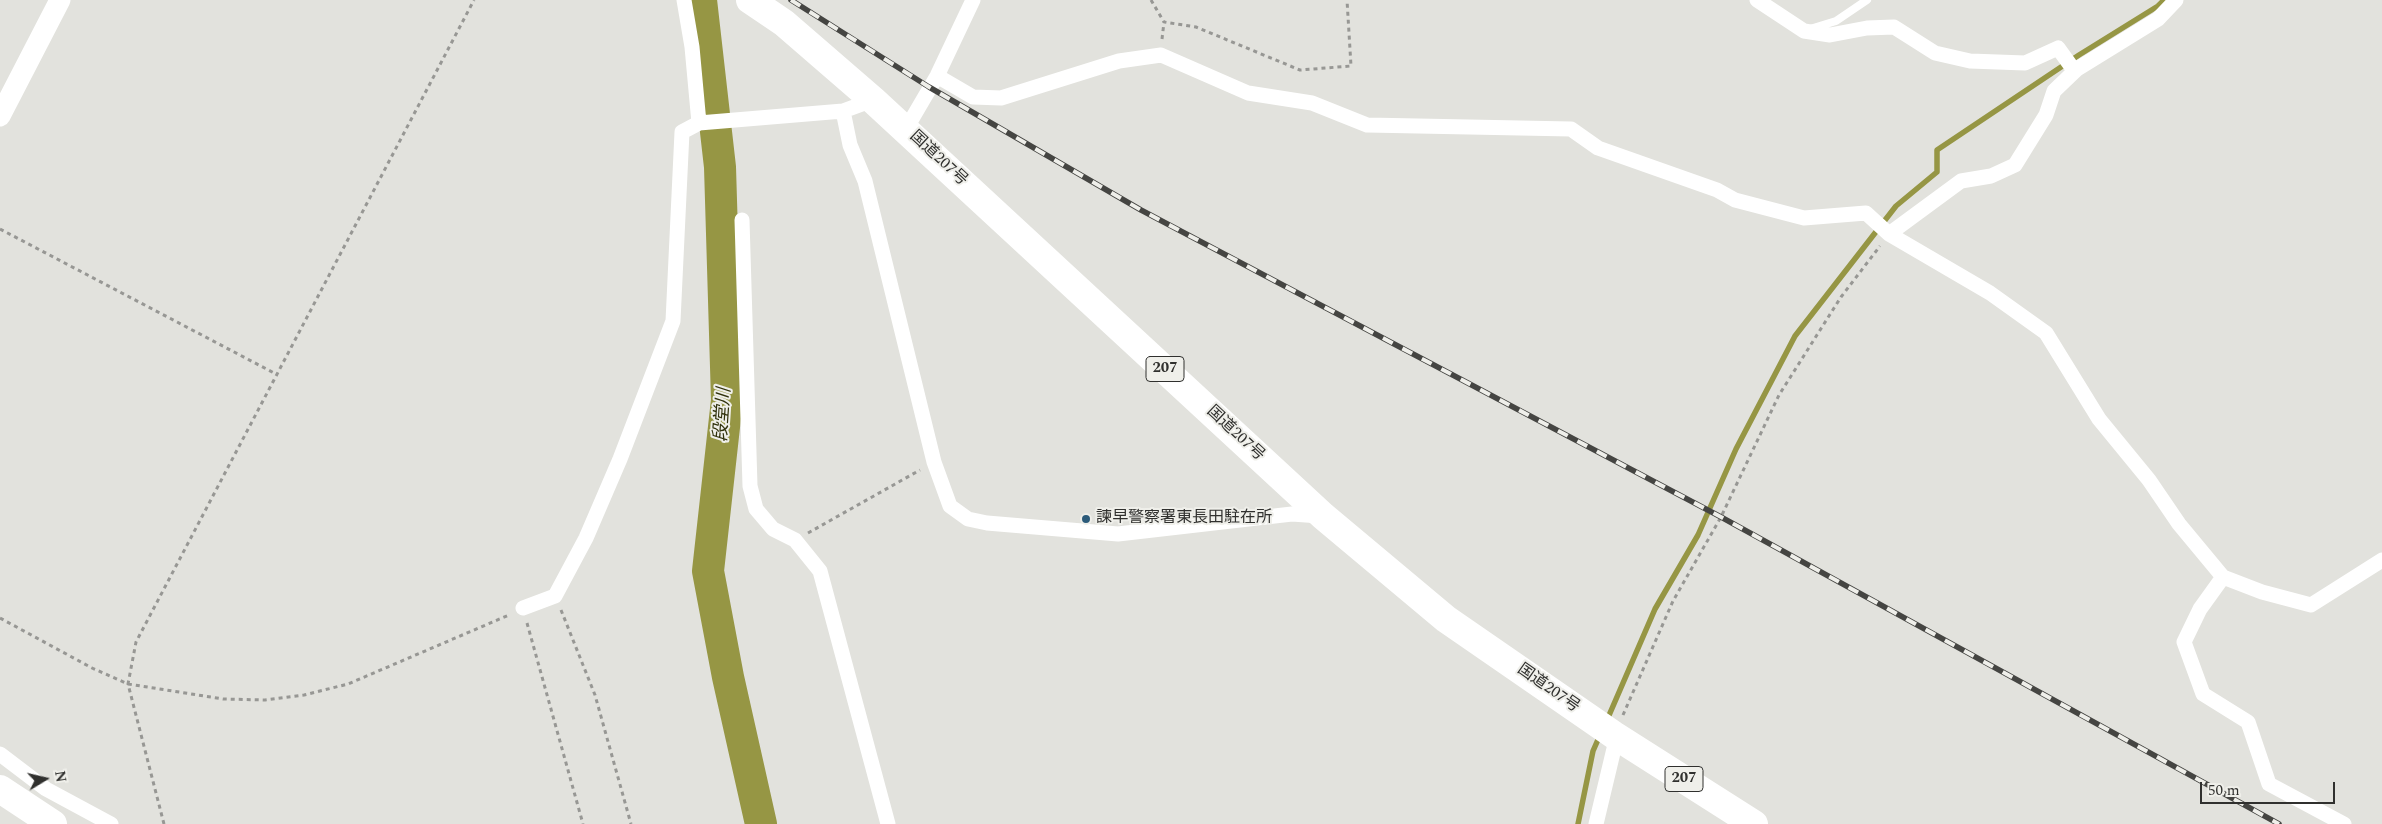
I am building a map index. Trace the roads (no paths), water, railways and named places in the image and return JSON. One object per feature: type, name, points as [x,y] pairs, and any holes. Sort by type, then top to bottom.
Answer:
[{"type":"highway","name":"国道207号","points":[[750,0],[784,23],[906,129],[1323,516],[1446,619],[1608,730],[1754,824]]},
{"type":"highway","points":[[0,789],[53,824]]},
{"type":"highway","points":[[0,811],[20,824]]},
{"type":"main road","points":[[0,116],[60,0]]},
{"type":"street","points":[[684,0],[692,48],[699,123]]},
{"type":"street","points":[[906,129],[937,76],[973,0]]},
{"type":"street","points":[[1757,0],[1804,31],[1830,35],[1867,28],[1894,27],[1935,53],[1970,61],[2025,64],[2058,48],[2074,68]]},
{"type":"street","points":[[1889,233],[1961,181],[1991,176],[2015,165],[2046,116],[2054,91],[2074,68],[2158,19],[2176,0]]},
{"type":"street","points":[[937,76],[973,97],[1001,98],[1119,61],[1161,56],[1248,93],[1312,103],[1366,125],[1571,129],[1598,148],[1717,190],[1735,200],[1804,218],[1866,213],[1889,233],[1990,293],[2046,333],[2099,419],[2149,480],[2179,524],[2223,577],[2262,592],[2311,606],[2382,560]]},
{"type":"street","points":[[523,608],[555,596],[586,538],[620,459],[673,321],[682,132],[699,123],[727,119],[843,111],[873,100]]},
{"type":"street","points":[[843,111],[850,146],[865,181],[934,462],[950,506],[968,518],[987,523],[1118,534],[1292,514],[1323,516]]},
{"type":"street","points":[[742,220],[750,486],[756,509],[773,529],[795,540],[820,571],[888,824]]},
{"type":"street","points":[[2223,577],[2200,609],[2184,642],[2203,694],[2248,722],[2269,784],[2344,824]]},
{"type":"street","points":[[1596,824],[1608,730]]},
{"type":"street","points":[[0,754],[46,789],[111,824]]},
{"type":"lane","points":[[1804,31],[1836,21],[1867,0]]},
{"type":"waterway","name":"段堂川","points":[[701,0],[720,167],[727,400],[708,571],[728,677],[761,824]]},
{"type":"waterway","points":[[1607,720],[1655,609],[1698,535],[1736,449],[1795,336],[1896,206],[1937,172],[1937,150],[2079,55],[2158,6],[2164,0]]},
{"type":"waterway","points":[[1578,824],[1593,751],[1600,735]]},
{"type":"railway","points":[[791,0],[929,87],[1141,210],[1721,517],[2279,824]]},
{"type":"place","name":"諫早警察署東長田駐在所","points":[[1086,519]]}]
